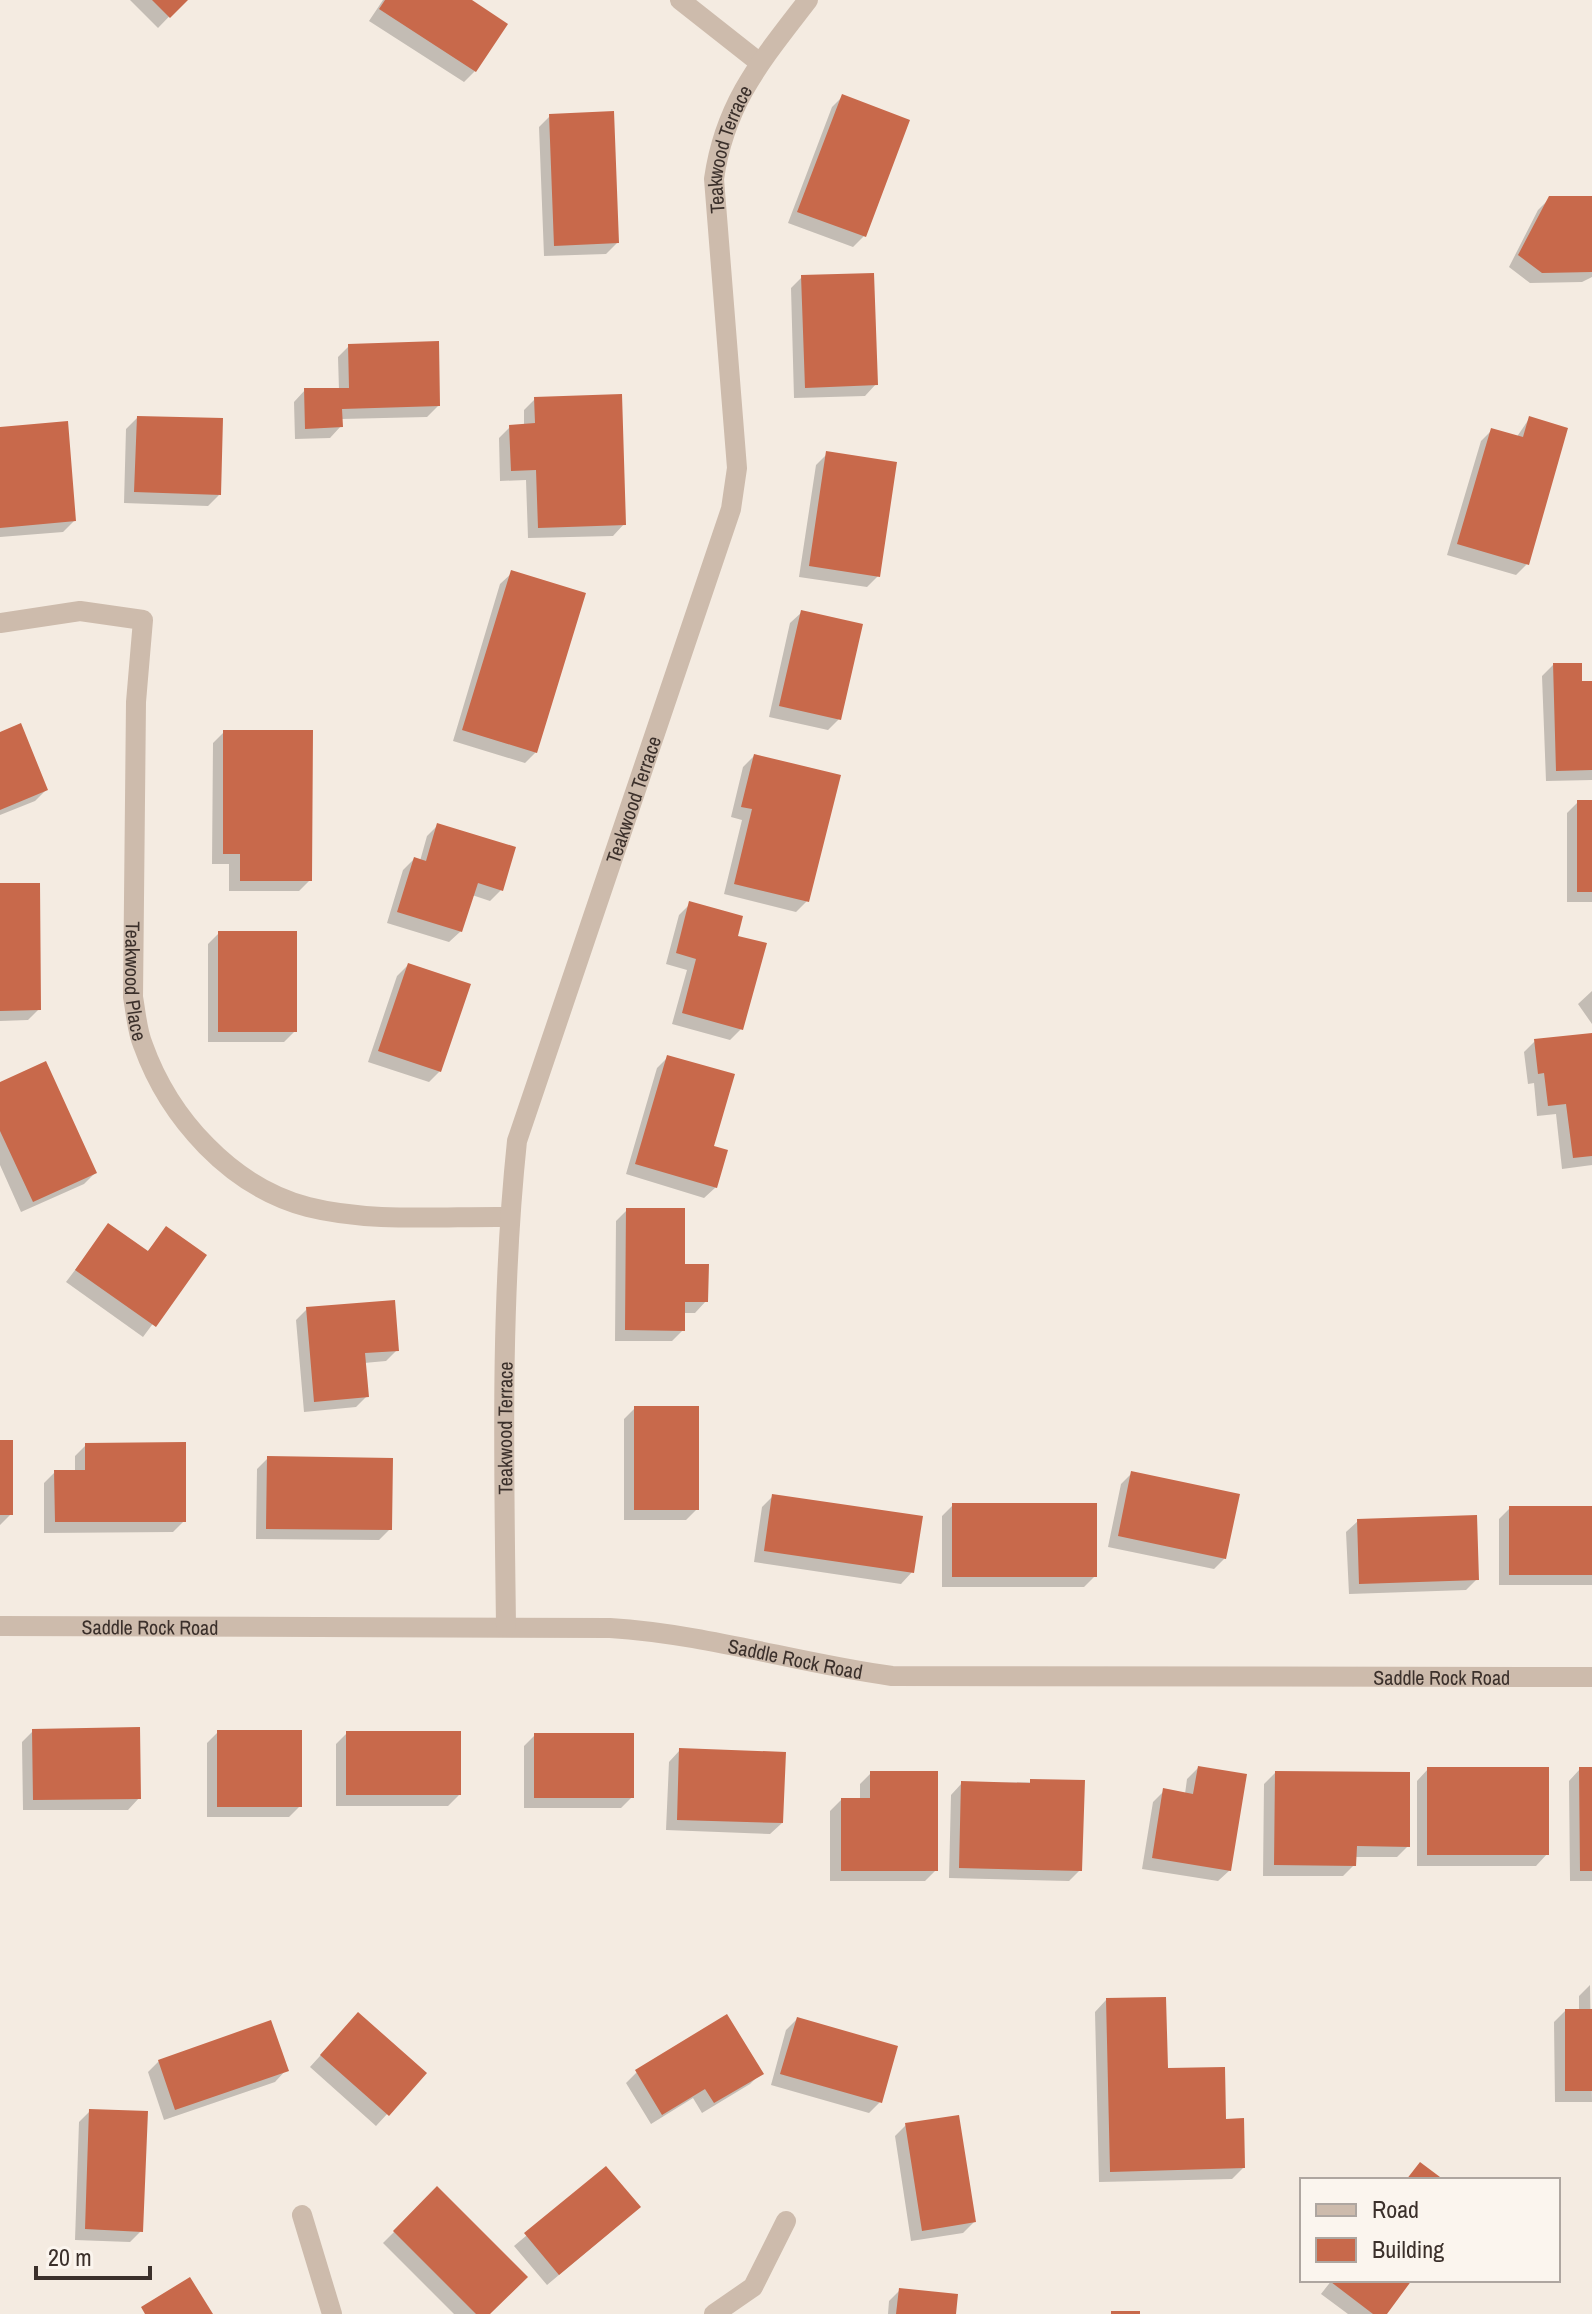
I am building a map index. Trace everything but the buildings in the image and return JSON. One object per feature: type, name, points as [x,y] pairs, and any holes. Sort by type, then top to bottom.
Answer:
[{"type":"street","points":[[680,0],[760,63]]},
{"type":"street","name":"Teakwood Terrace","points":[[506,1626],[504,1388],[509,1217],[517,1141],[525,1109],[731,509],[737,468],[714,179],[718,147],[729,113],[760,63],[808,0]]},
{"type":"street","name":"Teakwood Place","points":[[0,623],[80,611],[143,620],[136,702],[133,997],[142,1045],[166,1092],[193,1132],[226,1165],[264,1188],[306,1206],[346,1213],[509,1217]]},
{"type":"street","name":"Saddle Rock Road","points":[[0,1626],[506,1626],[664,1631],[828,1668],[892,1676],[1592,1677]]},
{"type":"street","points":[[302,2215],[332,2314]]},
{"type":"street","points":[[714,2314],[753,2287],[786,2221]]}]
